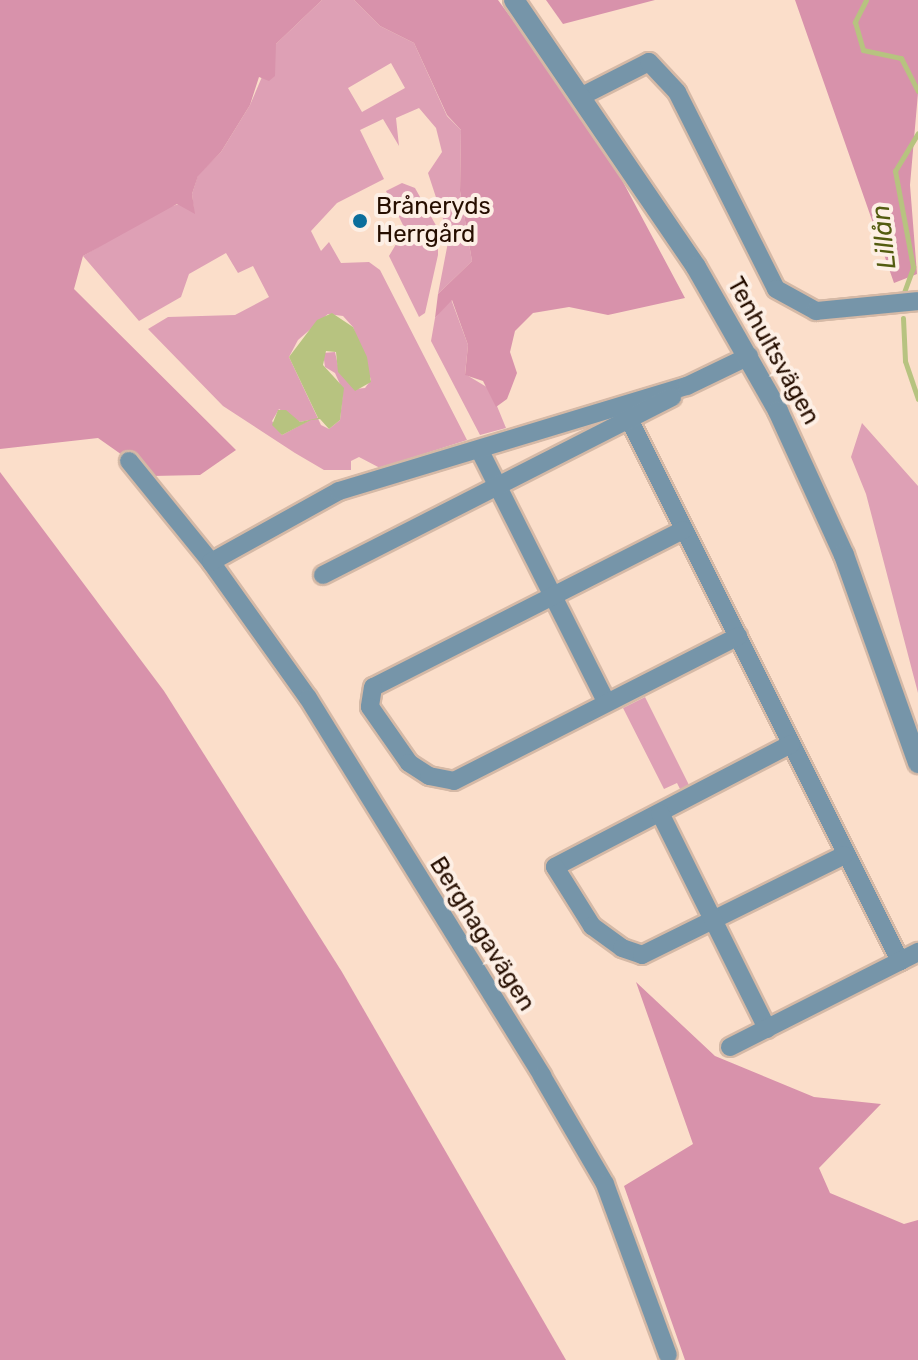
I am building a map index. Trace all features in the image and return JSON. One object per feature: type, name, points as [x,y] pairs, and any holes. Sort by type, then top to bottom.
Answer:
[{"type":"street","name":"Tenhultsvägen","points":[[514,0],[696,267],[749,356],[844,555],[918,763]]},
{"type":"street","points":[[582,96],[649,62],[677,92],[776,289],[816,311],[918,301]]},
{"type":"street","points":[[323,575],[630,421],[687,386],[749,356]]},
{"type":"street","points":[[211,562],[339,491],[480,451],[687,386]]},
{"type":"street","points":[[630,421],[844,855],[900,961]]},
{"type":"street","points":[[480,451],[606,702]]},
{"type":"street","name":"Berghagavägen","points":[[129,461],[211,562],[308,698],[605,1184],[668,1355]]},
{"type":"street","points":[[683,530],[553,593],[373,687],[370,707],[409,763],[450,781],[738,636]]},
{"type":"street","points":[[791,744],[555,867],[592,926],[638,955],[844,855]]},
{"type":"street","points":[[660,813],[767,1029]]},
{"type":"street","points":[[730,1047],[918,952]]},
{"type":"shaded area","points":[[0,0],[322,0],[276,44],[275,76],[269,81],[259,77],[250,105],[221,152],[198,176],[192,194],[195,214],[177,204],[83,256],[74,289],[236,450],[200,475],[152,476],[98,438],[0,449]]},
{"type":"shaded area","points":[[322,0],[354,0],[380,26],[414,43],[447,116],[461,130],[460,191],[472,261],[438,294],[449,237],[428,173],[442,152],[436,128],[419,108],[396,118],[399,146],[383,119],[360,130],[384,179],[337,203],[311,231],[321,251],[329,242],[341,263],[369,262],[380,270],[467,440],[380,468],[359,457],[351,461],[351,470],[324,470],[223,406],[148,329],[168,317],[235,315],[269,297],[253,266],[238,273],[226,253],[189,274],[181,297],[139,321],[83,256],[160,210],[182,203],[194,212],[192,194],[198,175],[221,152],[250,105],[276,44]],"holes":[[[391,63],[405,88],[362,112],[348,88]],[[328,314],[343,316],[353,327],[371,380],[365,388],[355,389],[339,370],[335,352],[323,353],[325,367],[335,373],[343,391],[340,420],[329,429],[321,425],[289,357],[298,340]],[[279,409],[300,422],[310,420],[282,435],[272,421]]]},
{"type":"shaded area","points":[[354,0],[498,0],[599,137],[685,298],[608,315],[569,307],[533,313],[515,331],[510,352],[517,373],[507,399],[496,407],[483,381],[465,375],[468,345],[452,300],[435,318],[438,294],[472,261],[460,191],[461,130],[447,115],[414,43],[380,26]]},
{"type":"shaded area","points":[[546,0],[655,0],[563,24]]},
{"type":"shaded area","points":[[795,0],[918,0],[918,93],[910,185],[917,274],[894,283]]},
{"type":"shaded area","points":[[402,183],[415,188],[438,229],[438,255],[425,313],[419,317],[389,256],[405,229],[386,191]]},
{"type":"shaded area","points":[[451,299],[468,345],[465,374],[490,389],[506,428],[480,435],[431,341],[435,318]]},
{"type":"shaded area","points":[[332,313],[353,327],[367,357],[371,382],[355,391],[338,372],[336,352],[326,351],[323,365],[344,388],[340,420],[329,429],[320,419],[311,420],[282,435],[272,425],[278,410],[286,410],[300,422],[318,418],[289,357],[317,320]]},
{"type":"shaded area","points":[[862,423],[918,486],[918,693],[866,494],[851,457]]},
{"type":"shaded area","points":[[0,472],[164,691],[342,972],[566,1360],[0,1360]]},
{"type":"shaded area","points":[[645,697],[691,789],[682,793],[677,783],[664,789],[623,708]]},
{"type":"shaded area","points":[[636,982],[715,1056],[814,1097],[881,1104],[819,1168],[830,1193],[904,1224],[918,1220],[918,1360],[685,1360],[624,1186],[693,1144]]},
{"type":"waterway","name":"Lillån","points":[[866,0],[855,22],[863,50],[901,58],[918,91]]},
{"type":"waterway","name":"Lillån","points":[[903,295],[913,267],[895,171],[918,133]]},
{"type":"waterway","name":"Lillån","points":[[903,318],[905,361],[918,399]]},
{"type":"place","name":"Bråneryds Herrgård","points":[[360,221]]}]
